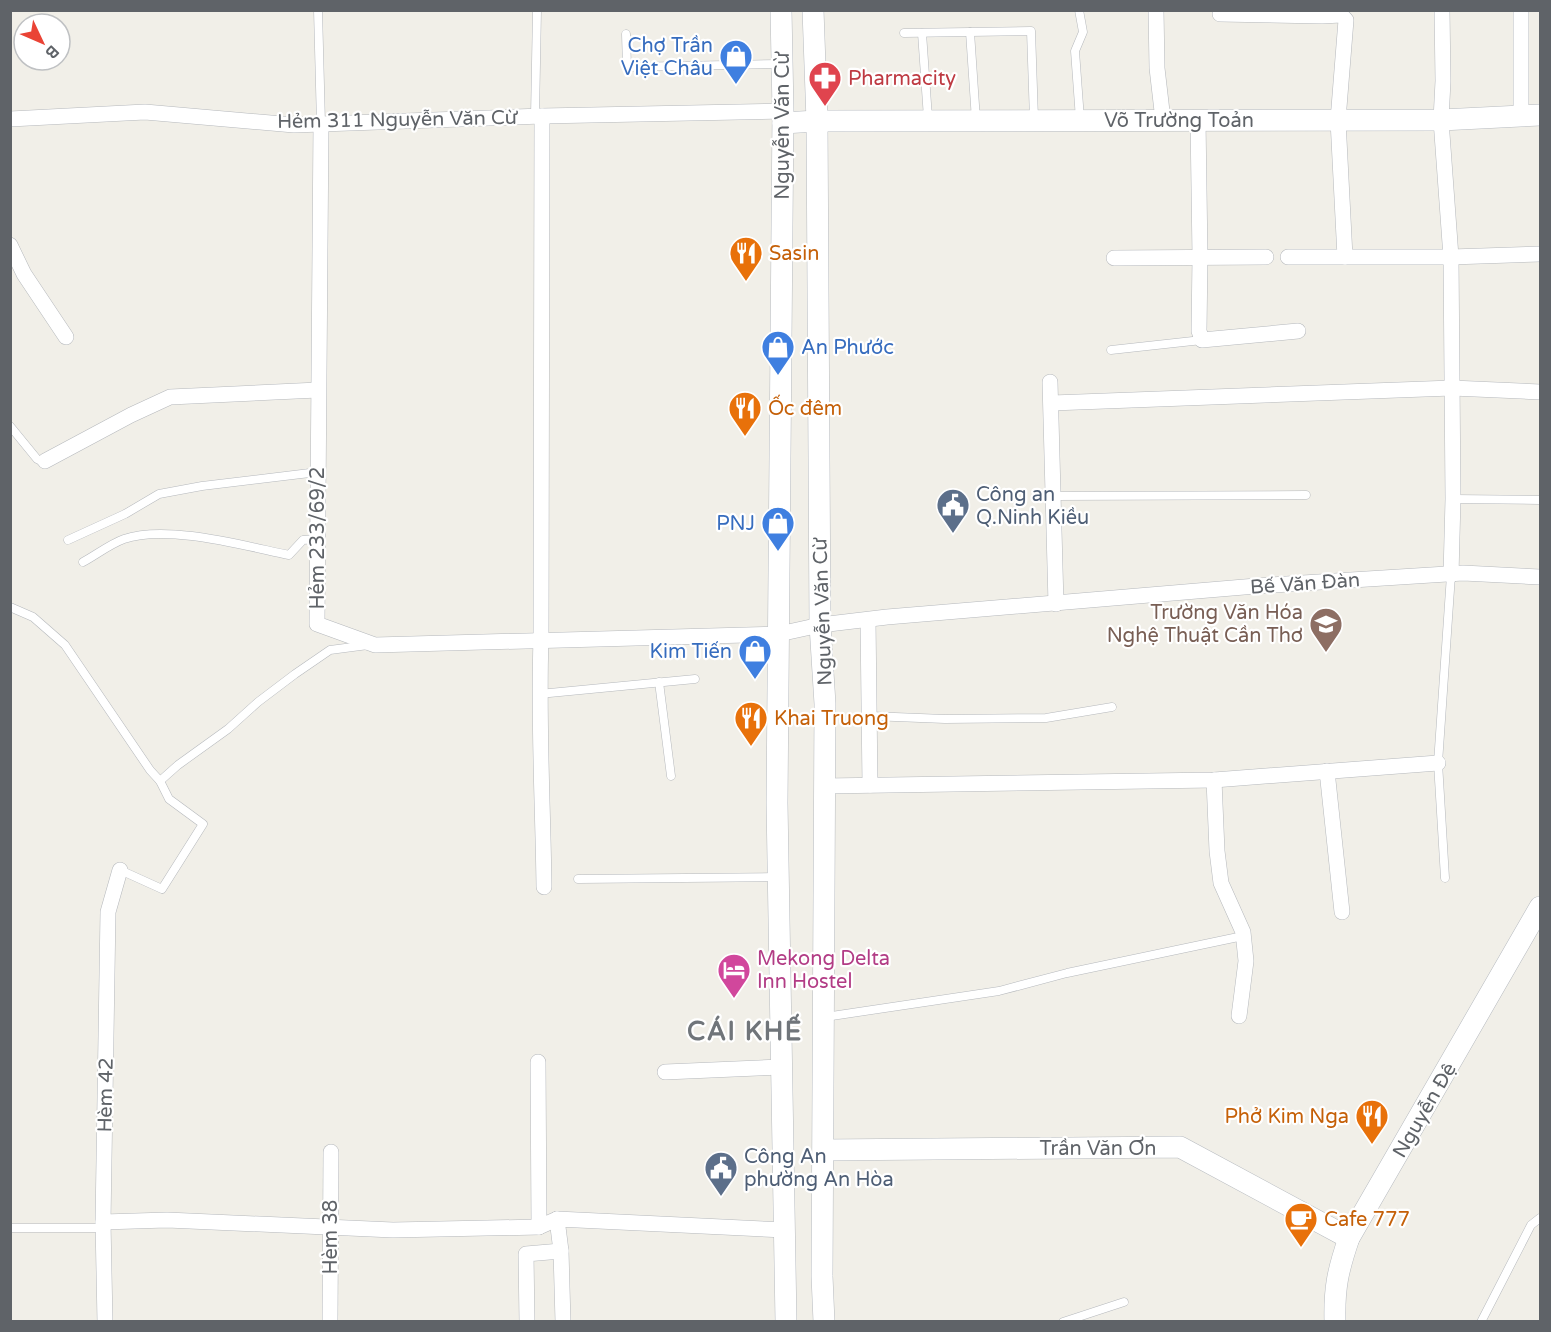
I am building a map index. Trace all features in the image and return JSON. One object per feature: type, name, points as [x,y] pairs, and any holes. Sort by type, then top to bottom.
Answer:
[{"type":"main road","name":"Nguyễn Văn Cừ","points":[[781,10],[783,117],[777,803],[786,1322]]},
{"type":"main road","name":"Nguyễn Văn Cừ","points":[[813,10],[817,121],[820,625],[825,704],[822,1276],[824,1322]]},
{"type":"main road","name":"Võ Trường Toản","points":[[783,117],[817,121],[928,122],[1441,120],[1531,115]]},
{"type":"main road","name":"Nguyễn Đệ","points":[[1335,1322],[1334,1299],[1337,1275],[1349,1239],[1540,907]]},
{"type":"main road","name":"Trần Văn Ơn","points":[[824,1150],[1180,1147],[1349,1239]]},
{"type":"street","points":[[1156,10],[1157,68],[1163,120]]},
{"type":"street","points":[[1442,10],[1441,120],[1451,257],[1453,499],[1451,574]]},
{"type":"street","points":[[1521,10],[1531,115]]},
{"type":"street","points":[[1220,14],[1336,15],[1346,20],[1338,120],[1345,257]]},
{"type":"street","name":"Hẻm 311 Nguyễn Văn Cừ","points":[[10,118],[145,112],[294,125],[538,116],[783,117]]},
{"type":"street","points":[[538,116],[542,640],[539,694],[544,887]]},
{"type":"street","points":[[1197,120],[1199,331],[1202,340],[1298,331]]},
{"type":"street","name":"Hẻm 233/69/2","points":[[321,124],[316,624],[375,645],[779,634],[820,625]]},
{"type":"street","points":[[10,245],[24,273],[66,337]]},
{"type":"street","points":[[1288,257],[1451,257],[1540,254]]},
{"type":"street","points":[[1114,258],[1266,257]]},
{"type":"street","points":[[1050,382],[1056,604]]},
{"type":"street","points":[[1052,403],[1452,388],[1540,392]]},
{"type":"street","points":[[45,461],[170,397],[318,390]]},
{"type":"street","name":"Bế Văn Đàn","points":[[820,625],[1256,586],[1463,573],[1540,577]]},
{"type":"street","points":[[868,620],[870,785]]},
{"type":"street","points":[[825,786],[1214,780],[1438,763]]},
{"type":"street","points":[[1327,771],[1342,912]]},
{"type":"street","points":[[1214,780],[1217,851],[1221,883],[1243,936],[1246,961],[1239,1016]]},
{"type":"street","name":"Hèm 42","points":[[105,1322],[103,1225],[108,912],[120,870]]},
{"type":"street","points":[[538,1062],[539,1227]]},
{"type":"street","points":[[665,1072],[782,1066]]},
{"type":"street","name":"Hèm 38","points":[[330,1322],[331,1152]]},
{"type":"street","points":[[103,1225],[166,1220],[393,1230],[539,1227],[557,1219],[785,1230]]},
{"type":"street","points":[[557,1219],[561,1251],[563,1322]]},
{"type":"street","points":[[527,1322],[526,1254],[561,1251]]},
{"type":"lane","points":[[318,10],[321,124]]},
{"type":"lane","points":[[537,10],[538,116]]},
{"type":"lane","points":[[1079,10],[1083,32],[1075,51],[1080,121]]},
{"type":"lane","points":[[904,33],[1031,31],[1034,121]]},
{"type":"lane","points":[[970,32],[976,121]]},
{"type":"lane","points":[[922,33],[928,122]]},
{"type":"lane","points":[[626,34],[627,67],[782,64]]},
{"type":"lane","points":[[1111,350],[1202,340]]},
{"type":"lane","points":[[10,426],[37,459],[45,461]]},
{"type":"lane","points":[[68,540],[159,494],[202,486],[318,472]]},
{"type":"lane","points":[[1053,496],[1306,495]]},
{"type":"lane","points":[[1453,499],[1540,500]]},
{"type":"lane","points":[[83,562],[123,539],[159,533],[216,540],[289,555],[303,540],[317,539]]},
{"type":"lane","points":[[1445,878],[1438,763],[1451,574]]},
{"type":"lane","points":[[10,607],[33,617],[65,645],[150,770],[160,781],[169,799],[203,824],[162,889],[120,870]]},
{"type":"lane","points":[[160,781],[228,729],[258,702],[330,650],[375,645]]},
{"type":"lane","points":[[539,694],[695,678]]},
{"type":"lane","points":[[659,682],[671,776]]},
{"type":"lane","points":[[870,716],[1046,718],[1112,707]]},
{"type":"lane","points":[[578,879],[779,877]]},
{"type":"lane","points":[[824,1017],[999,991],[1067,973],[1243,936]]},
{"type":"lane","points":[[1481,1322],[1531,1225],[1540,1218]]},
{"type":"lane","points":[[10,1228],[103,1225]]},
{"type":"lane","points":[[1063,1322],[1124,1302]]},
{"type":"place","name":"Chợ Trần Việt Châu","points":[[736,85]]},
{"type":"place","name":"Pharmacity","points":[[825,107]]},
{"type":"place","name":"Sasin","points":[[746,282]]},
{"type":"place","name":"An Phước","points":[[778,376]]},
{"type":"place","name":"Ốc đêm","points":[[745,437]]},
{"type":"place","name":"Công an Q.Ninh Kiều","points":[[953,534]]},
{"type":"place","name":"PNJ","points":[[778,552]]},
{"type":"place","name":"Trường Văn Hóa Nghệ Thuật Cần Thơ","points":[[1326,653]]},
{"type":"place","name":"Kim Tiến","points":[[755,680]]},
{"type":"place","name":"Khai Truong","points":[[751,747]]},
{"type":"place","name":"Mekong Delta Inn Hostel","points":[[734,999]]},
{"type":"place","name":"Phở Kim Nga","points":[[1372,1145]]},
{"type":"place","name":"Công An phường An Hòa","points":[[721,1197]]},
{"type":"place","name":"Cafe 777","points":[[1301,1248]]},
{"type":"district","name":"CÁI KHẾ","points":[[745,1031]]}]
